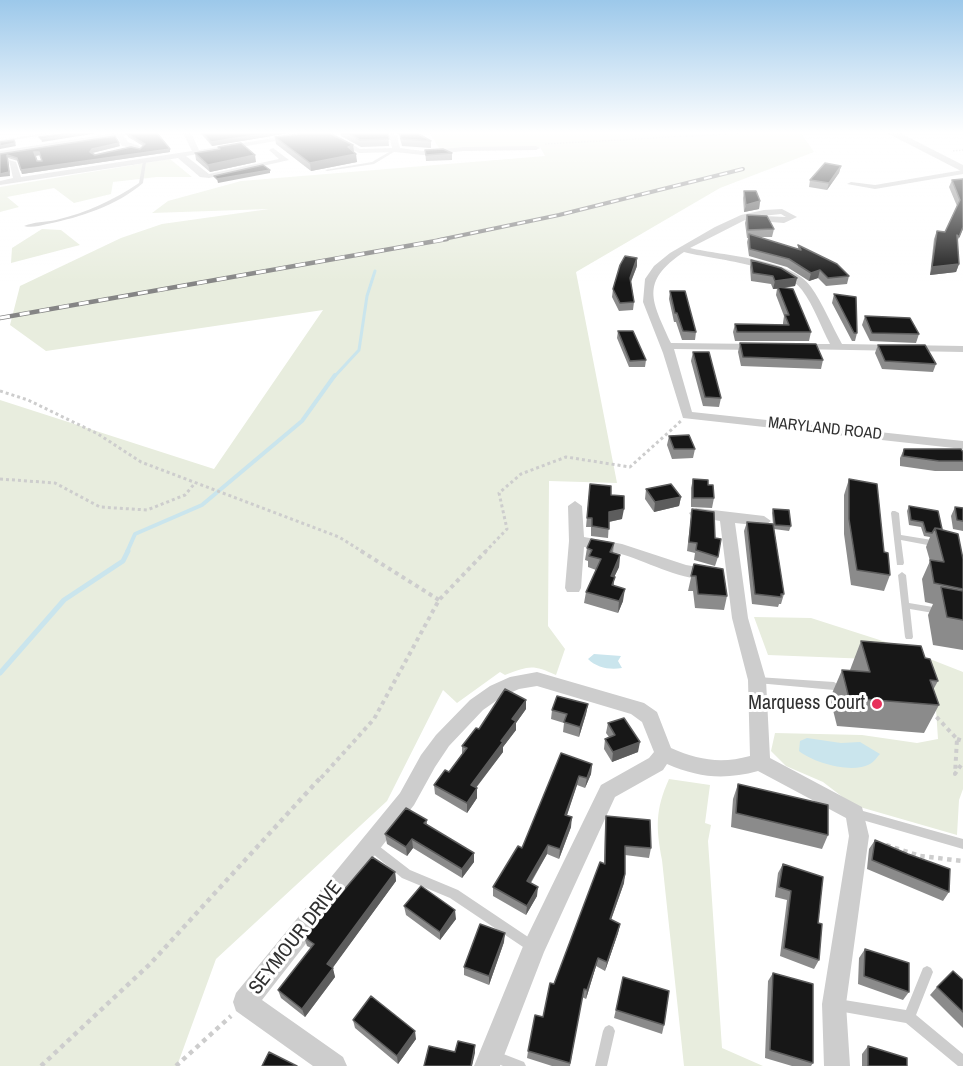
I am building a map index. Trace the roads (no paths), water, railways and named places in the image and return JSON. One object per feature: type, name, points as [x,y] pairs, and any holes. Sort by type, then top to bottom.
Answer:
[{"type":"street","points":[[851,184],[875,187],[897,183]]},
{"type":"street","points":[[744,217],[664,260],[651,277],[647,298],[667,346],[767,347]]},
{"type":"street","points":[[683,249],[767,266],[790,274],[806,286],[837,346]]},
{"type":"street","name":"MARYLAND ROAD","points":[[667,346],[687,415],[787,424],[963,445]]},
{"type":"street","points":[[790,347],[963,349]]},
{"type":"street","points":[[573,588],[577,541],[575,506]]},
{"type":"street","points":[[695,513],[764,521]]},
{"type":"street","points":[[727,517],[740,618],[757,680],[760,762]]},
{"type":"street","points":[[577,541],[622,549],[684,570],[734,578]]},
{"type":"street","name":"SEYMOUR DRIVE","points":[[334,1066],[245,1002],[407,799],[419,773],[469,710],[510,683],[523,679],[537,679],[637,708],[650,717],[664,753]]},
{"type":"street","points":[[489,1061],[534,947],[608,791],[656,764],[664,753],[709,771],[734,770],[760,762],[855,813],[859,836],[834,1004],[837,1066]]},
{"type":"lane","points":[[26,226],[61,220],[130,192],[141,183]]},
{"type":"lane","points":[[894,513],[900,563]]},
{"type":"lane","points":[[897,537],[952,546]]},
{"type":"lane","points":[[902,575],[909,637]]},
{"type":"lane","points":[[905,605],[951,614]]},
{"type":"lane","points":[[757,680],[834,686]]},
{"type":"lane","points":[[855,813],[963,844]]},
{"type":"lane","points":[[369,845],[406,874],[454,894],[534,947]]},
{"type":"lane","points":[[909,1017],[927,972]]},
{"type":"lane","points":[[834,1004],[909,1017],[963,1062]]},
{"type":"lane","points":[[601,1066],[609,1031]]},
{"type":"lane","points":[[489,1061],[520,1066]]},
{"type":"water","points":[[594,654],[621,656],[618,661],[622,668],[608,668],[595,664],[588,659]]},
{"type":"water","points":[[807,738],[841,743],[860,742],[880,754],[871,763],[862,767],[833,766],[814,760],[799,751],[800,741]]},
{"type":"waterway","points":[[334,377],[359,350],[367,296],[375,271]]},
{"type":"waterway","points":[[127,552],[135,534],[202,505],[302,421],[335,375]]},
{"type":"waterway","points":[[0,673],[64,600],[123,561],[128,551]]},
{"type":"railway","points":[[439,240],[559,215],[688,183]]},
{"type":"railway","points":[[0,318],[447,239]]},
{"type":"place","name":"Marquess Court","points":[[877,704]]}]
